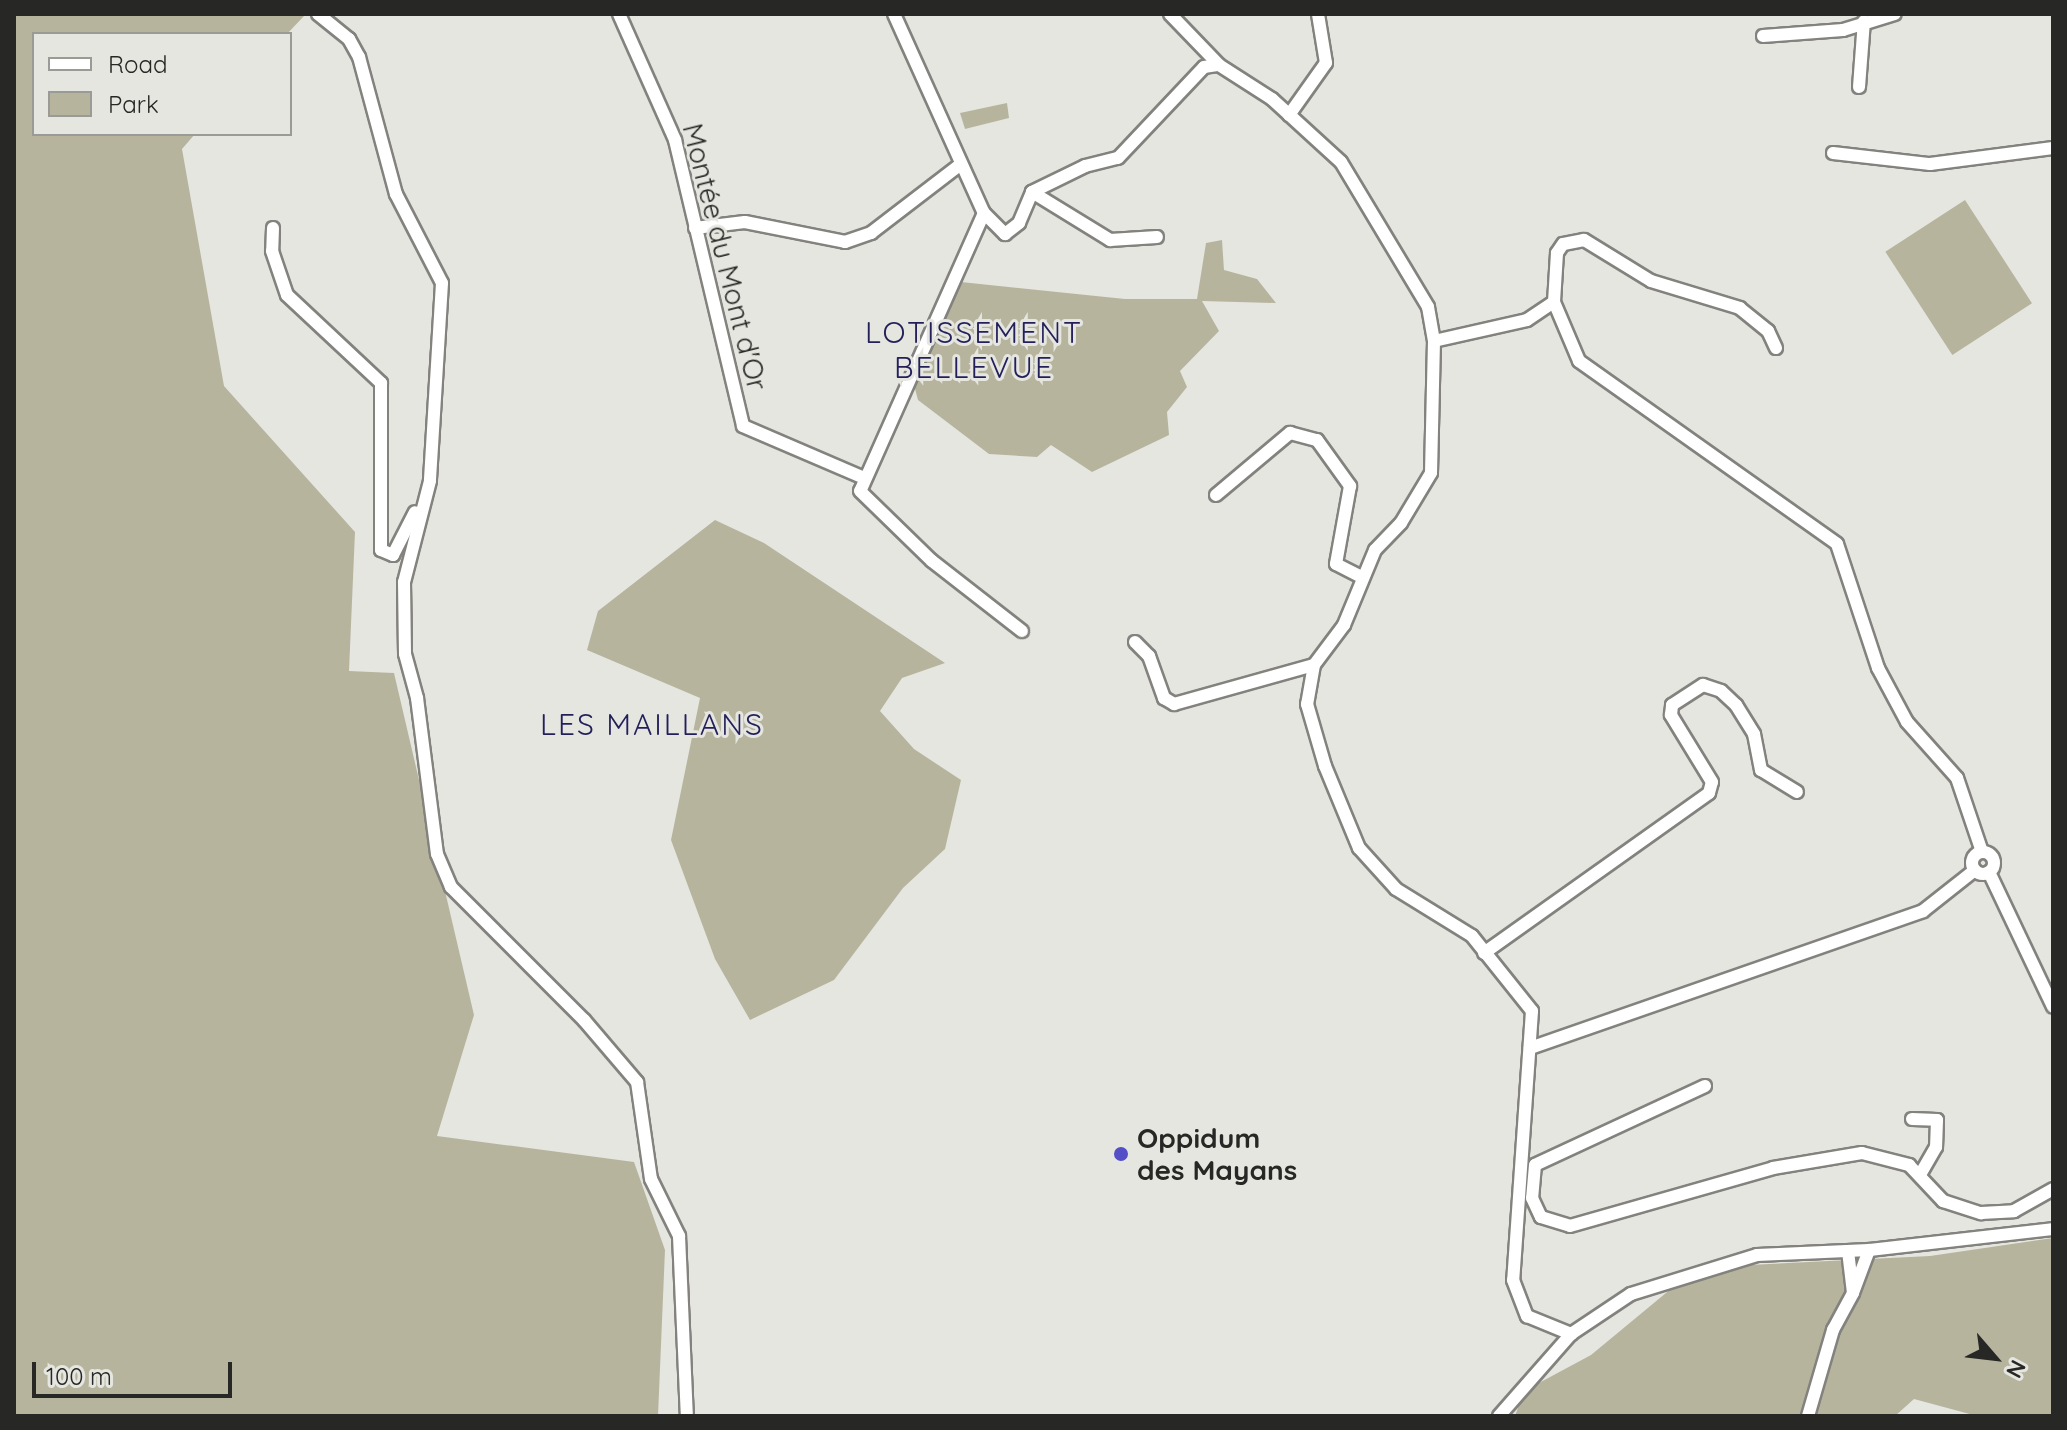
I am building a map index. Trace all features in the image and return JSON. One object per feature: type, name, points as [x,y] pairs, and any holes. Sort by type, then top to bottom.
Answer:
[{"type":"street","points":[[318,14],[349,39],[359,57],[396,194],[442,283],[431,463],[404,596],[405,654],[417,698],[437,854],[451,887],[584,1020],[637,1082],[651,1179],[679,1236],[687,1416]]},
{"type":"street","name":"Montée du Mont d'Or","points":[[619,14],[675,140],[743,426],[862,477]]},
{"type":"street","points":[[894,14],[984,213],[1000,232],[1013,231],[1032,192],[1085,166],[1118,158],[1204,67],[1219,65]]},
{"type":"street","points":[[1170,14],[1219,65],[1289,115],[1341,162],[1428,307],[1434,341],[1431,473],[1426,489],[1375,550],[1344,625],[1314,665],[1307,704],[1325,766],[1359,848],[1396,889],[1459,925],[1532,1011],[1513,1280],[1519,1305],[1527,1316],[1571,1334]]},
{"type":"street","points":[[1289,115],[1326,63],[1318,14]]},
{"type":"street","points":[[1763,36],[1843,30],[1864,21],[1895,14]]},
{"type":"street","points":[[1859,87],[1864,21]]},
{"type":"street","points":[[1833,153],[1930,164],[2053,148]]},
{"type":"street","points":[[695,228],[745,222],[845,242],[871,233],[961,164]]},
{"type":"street","points":[[1032,192],[1110,240],[1157,237]]},
{"type":"street","points":[[984,213],[862,477],[860,491],[932,561],[1022,631]]},
{"type":"street","points":[[273,228],[272,251],[287,295],[381,383],[381,550],[393,555],[412,521],[431,463]]},
{"type":"street","points":[[1776,348],[1768,331],[1740,308],[1651,281],[1584,240],[1563,244],[1557,253],[1554,302],[1579,361],[1837,544],[1878,668],[1907,722],[1957,778],[1982,852],[1993,858],[1989,872],[2053,1007]]},
{"type":"street","points":[[1434,341],[1527,320],[1554,302]]},
{"type":"street","points":[[1216,495],[1290,433],[1303,432],[1317,440],[1350,486],[1336,564],[1362,577]]},
{"type":"street","points":[[1135,642],[1149,656],[1164,698],[1174,704],[1314,665]]},
{"type":"street","points":[[1484,953],[1709,793],[1712,782],[1671,715],[1672,705],[1703,685],[1721,691],[1736,705],[1754,734],[1761,770],[1797,792]]},
{"type":"street","points":[[1975,870],[1972,858],[1982,852]]},
{"type":"street","points":[[1530,1048],[1923,911],[1975,870],[1989,872]]},
{"type":"street","points":[[1541,1217],[1532,1198],[1535,1165],[1705,1086]]},
{"type":"street","points":[[1912,1119],[1937,1120],[1936,1147],[1921,1173]]},
{"type":"street","points":[[1520,1212],[1570,1226],[1773,1168],[1862,1153],[1890,1158],[1921,1173],[1931,1193],[1943,1201],[1981,1213],[2014,1211],[2053,1189]]},
{"type":"street","points":[[1499,1416],[1571,1334],[1631,1294],[1714,1266],[1784,1252],[1869,1250],[2053,1229]]},
{"type":"street","points":[[1808,1416],[1833,1330],[1853,1293],[1869,1250]]},
{"type":"street","points":[[1848,1251],[1853,1293]]},
{"type":"green space","points":[[14,14],[304,16],[289,32],[32,32],[32,136],[193,136],[182,149],[224,386],[355,532],[349,671],[394,673],[474,1015],[437,1136],[634,1162],[665,1250],[658,1416],[14,1416]]},
{"type":"green space","points":[[1007,103],[1009,118],[965,129],[960,113]]},
{"type":"green space","points":[[1965,200],[2032,303],[1952,355],[1885,252]]},
{"type":"green space","points":[[1222,240],[1224,270],[1257,279],[1276,303],[1202,301],[1219,331],[1180,371],[1187,387],[1167,412],[1169,435],[1092,472],[1051,445],[1037,457],[989,454],[918,400],[914,385],[961,282],[1125,299],[1197,299],[1206,243]]},
{"type":"green space","points":[[715,520],[764,543],[945,663],[902,678],[880,711],[914,749],[961,780],[945,849],[903,888],[834,980],[750,1020],[715,959],[671,840],[700,698],[587,650],[598,611]]},
{"type":"green space","points":[[2053,1238],[2053,1416],[1977,1416],[1914,1399],[1895,1416],[1515,1416],[1524,1391],[1591,1355],[1672,1288],[1749,1265],[1930,1256]]},
{"type":"place","name":"Oppidum des Mayans","points":[[1121,1154]]},
{"type":"district","name":"LOTISSEMENT BELLEVUE","points":[[974,349]]},
{"type":"district","name":"LES MAILLANS","points":[[652,724]]}]
